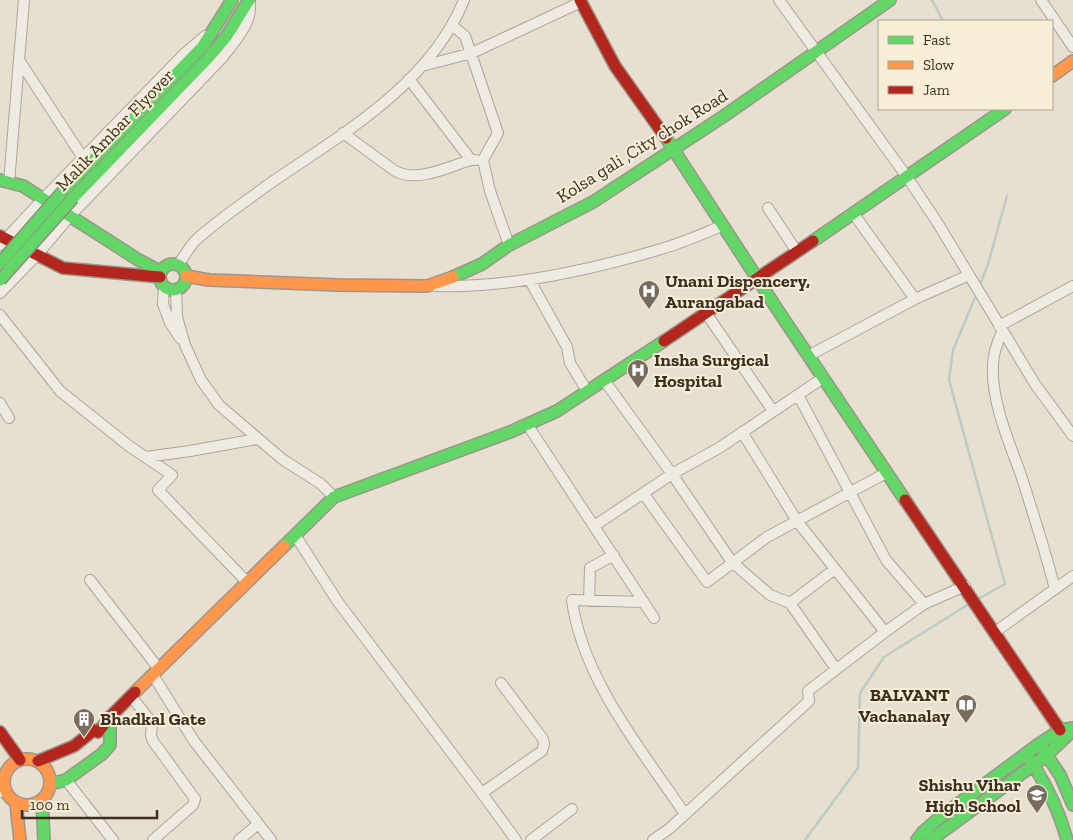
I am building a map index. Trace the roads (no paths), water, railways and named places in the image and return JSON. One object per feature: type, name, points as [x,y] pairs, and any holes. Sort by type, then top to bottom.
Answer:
[{"type":"street","points":[[24,0],[5,182],[23,186],[138,259],[162,279],[170,290],[176,290],[186,282],[185,272],[178,265],[168,265],[162,279],[163,304],[170,323],[185,345]]},
{"type":"street","name":"Malik Ambar Flyover","points":[[0,263],[64,190],[203,46],[232,0]]},
{"type":"street","points":[[0,294],[70,216],[222,58],[240,34],[252,10],[249,0]]},
{"type":"street","name":"Malik Ambar Flyover","points":[[0,280],[73,198],[208,59],[226,37],[249,0]]},
{"type":"street","points":[[178,265],[194,241],[246,201],[343,133],[401,88],[422,66],[453,26],[464,0]]},
{"type":"street","points":[[779,0],[907,177],[937,222],[1035,384],[1073,436]]},
{"type":"street","name":"Kolsa gali ,City chok Road","points":[[186,276],[209,280],[427,286],[482,264],[509,245],[593,202],[674,149],[890,0]]},
{"type":"street","points":[[1041,0],[1073,47]]},
{"type":"street","points":[[422,66],[472,53],[580,1],[614,64],[674,149],[722,226],[808,356],[985,616],[1060,730]]},
{"type":"street","points":[[453,26],[465,36],[498,133],[483,160],[490,191],[509,245]]},
{"type":"street","points":[[162,279],[63,268],[2,240],[184,54],[212,31]]},
{"type":"street","points":[[19,60],[83,158]]},
{"type":"street","points":[[1053,75],[1073,61]]},
{"type":"street","points":[[409,79],[471,160]]},
{"type":"street","points":[[38,761],[74,746],[94,730],[98,732],[110,717],[334,497],[557,411],[758,279],[1004,110]]},
{"type":"street","points":[[343,133],[395,172],[402,175],[420,176],[471,160],[483,160]]},
{"type":"street","points":[[768,208],[796,252]]},
{"type":"street","points":[[853,213],[915,299]]},
{"type":"street","points":[[427,286],[466,287],[559,274],[662,248],[722,226]]},
{"type":"street","points":[[808,356],[915,299],[968,275]]},
{"type":"street","points":[[529,279],[567,347],[570,363],[587,391]]},
{"type":"street","points":[[998,325],[1073,286]]},
{"type":"street","points":[[176,290],[177,318],[185,345],[201,380],[219,405],[257,439],[282,459],[321,484],[334,497]]},
{"type":"street","points":[[706,314],[773,411]]},
{"type":"street","points":[[0,315],[60,391],[129,446],[172,474],[158,490],[247,582]]},
{"type":"street","points":[[998,325],[992,364],[994,393],[1042,538],[1056,589]]},
{"type":"street","points":[[594,526],[672,474],[719,448],[823,378]]},
{"type":"street","points":[[604,380],[672,474],[732,562],[770,595],[790,603],[836,669]]},
{"type":"street","points":[[798,394],[886,560],[924,604]]},
{"type":"street","points":[[0,403],[10,418]]},
{"type":"street","points":[[527,424],[654,618]]},
{"type":"street","points":[[742,432],[797,521],[885,632]]},
{"type":"street","points":[[146,457],[190,452],[257,439]]},
{"type":"street","points":[[643,494],[707,582],[767,537],[886,472]]},
{"type":"street","points":[[295,535],[338,602],[516,840]]},
{"type":"street","points":[[589,601],[590,568],[614,555]]},
{"type":"street","points":[[790,603],[835,569]]},
{"type":"street","points":[[995,632],[1073,576]]},
{"type":"street","points":[[90,580],[156,672],[194,741],[271,840]]},
{"type":"street","points":[[653,840],[670,829],[809,701],[808,690],[924,604],[967,590]]},
{"type":"street","points":[[644,602],[572,600],[575,619],[584,649],[599,681],[628,730],[685,814]]},
{"type":"street","points":[[482,793],[544,748],[543,739],[501,683]]},
{"type":"street","points":[[132,696],[152,723],[152,739],[195,799],[193,806],[153,840]]},
{"type":"street","points":[[50,784],[66,780],[102,754],[110,745],[110,717]]},
{"type":"street","points":[[917,840],[923,832],[940,818],[1039,744],[1060,730],[1073,729]]},
{"type":"street","points":[[931,840],[1047,755],[1073,729]]},
{"type":"street","points":[[0,732],[20,760]]},
{"type":"street","points":[[1039,744],[1070,793],[1073,805]]},
{"type":"street","points":[[1026,754],[1055,800],[1067,840]]},
{"type":"street","points":[[26,758],[38,761],[48,771],[50,784],[46,796],[42,800],[30,805],[16,803],[2,791],[4,783],[3,768],[20,760],[26,758]]},
{"type":"street","points":[[66,780],[113,840]]},
{"type":"street","points":[[42,800],[44,840]]},
{"type":"street","points":[[16,803],[20,840]]},
{"type":"street","points":[[531,840],[572,809]]},
{"type":"street","points":[[239,840],[258,824]]},
{"type":"waterway","points":[[932,0],[942,20]]},
{"type":"waterway","points":[[980,285],[988,264],[1007,196]]},
{"type":"waterway","points":[[977,293],[953,350],[949,380],[1005,584],[978,599]]},
{"type":"waterway","points":[[805,840],[858,768],[860,693],[884,657],[969,604]]},
{"type":"place","name":"Unani Dispencery, Aurangabad","points":[[649,310]]},
{"type":"place","name":"Insha Surgical Hospital","points":[[638,389]]},
{"type":"place","name":"BALVANT Vachanalay","points":[[966,724]]},
{"type":"place","name":"Bhadkal Gate","points":[[84,738]]},
{"type":"place","name":"Shishu Vihar High School","points":[[1037,814]]}]
